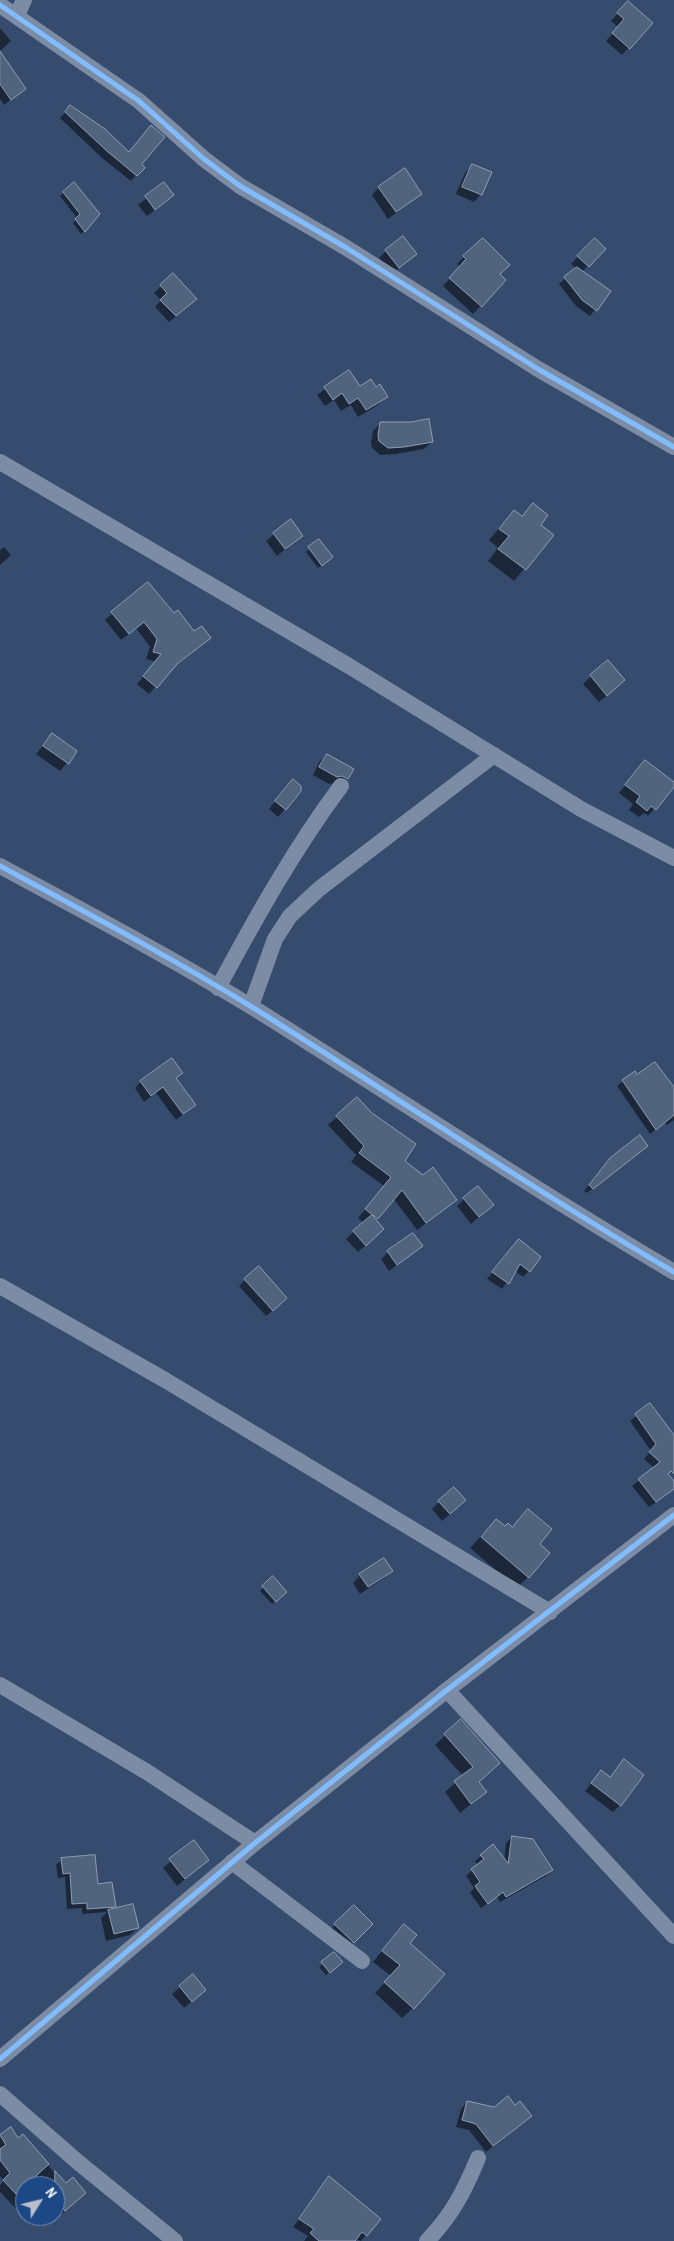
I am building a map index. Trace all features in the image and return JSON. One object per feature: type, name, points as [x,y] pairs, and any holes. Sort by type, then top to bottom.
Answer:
[{"type":"street","points":[[17,15],[24,0]]},
{"type":"street","points":[[0,5],[139,101],[204,159],[240,186],[345,247],[538,369],[674,447]]},
{"type":"street","points":[[0,462],[349,666],[581,809],[674,858]]},
{"type":"street","points":[[250,1006],[276,939],[290,916],[319,889],[494,755]]},
{"type":"street","points":[[218,988],[244,938],[318,818],[341,786]]},
{"type":"street","points":[[0,866],[133,938],[250,1006],[603,1230],[674,1272]]},
{"type":"street","points":[[0,1286],[165,1380],[550,1612]]},
{"type":"street","points":[[0,2059],[255,1843],[447,1690],[674,1515]]},
{"type":"street","points":[[0,1685],[148,1772],[255,1843]]},
{"type":"street","points":[[447,1690],[674,1936]]},
{"type":"street","points":[[232,1862],[362,1961]]},
{"type":"street","points":[[0,2094],[79,2163],[175,2241]]},
{"type":"street","points":[[427,2241],[455,2208],[464,2193],[478,2158]]},
{"type":"building","points":[[628,1],[653,23],[630,49],[612,33],[624,19],[617,13]]},
{"type":"building","points":[[0,51],[26,89],[11,100],[0,84]]},
{"type":"building","points":[[70,105],[105,129],[129,152],[151,125],[165,137],[142,164],[145,168],[137,176],[65,112]]},
{"type":"building","points":[[472,164],[492,172],[482,195],[462,187]]},
{"type":"building","points":[[405,168],[422,194],[396,212],[378,187]]},
{"type":"building","points":[[74,182],[100,214],[85,232],[75,219],[80,214],[63,192]]},
{"type":"building","points":[[164,182],[174,195],[155,210],[145,196]]},
{"type":"building","points":[[403,236],[417,254],[399,268],[385,250]]},
{"type":"building","points":[[483,238],[510,265],[500,274],[506,280],[482,307],[449,278],[466,259],[463,256]]},
{"type":"building","points":[[595,238],[606,249],[589,267],[577,256]]},
{"type":"building","points":[[577,267],[611,291],[597,311],[582,300],[564,277]]},
{"type":"building","points":[[173,273],[197,299],[176,316],[160,300],[167,293],[160,285]]},
{"type":"building","points":[[349,370],[360,386],[371,379],[376,387],[380,384],[388,397],[366,410],[358,398],[349,404],[342,393],[333,400],[324,387]]},
{"type":"building","points":[[429,419],[433,442],[388,448],[379,441],[380,422],[411,422]]},
{"type":"building","points":[[533,503],[548,515],[541,525],[554,535],[526,570],[498,549],[509,536],[499,529],[514,510],[522,516]]},
{"type":"building","points":[[291,519],[303,536],[285,549],[273,533]]},
{"type":"building","points":[[319,539],[333,557],[322,566],[308,547]]},
{"type":"building","points":[[148,582],[174,613],[178,610],[194,631],[202,626],[211,638],[177,664],[157,688],[143,676],[161,654],[153,652],[157,639],[144,622],[129,634],[111,612]]},
{"type":"building","points":[[608,660],[625,680],[607,696],[590,675]]},
{"type":"building","points":[[52,733],[77,751],[69,764],[43,746]]},
{"type":"building","points":[[327,754],[354,769],[348,779],[342,776],[337,777],[319,767]]},
{"type":"building","points":[[645,760],[674,782],[674,787],[656,810],[651,806],[647,811],[636,802],[640,796],[625,785]]},
{"type":"building","points":[[293,779],[301,786],[301,791],[286,810],[275,801]]},
{"type":"building","points":[[172,1058],[183,1073],[176,1078],[196,1105],[183,1114],[163,1087],[151,1096],[140,1081]]},
{"type":"building","points":[[655,1062],[674,1087],[674,1115],[656,1130],[622,1080],[635,1071],[637,1074]]},
{"type":"building","points":[[357,1097],[372,1113],[416,1144],[405,1161],[423,1175],[433,1167],[457,1200],[426,1223],[402,1190],[378,1219],[365,1209],[391,1177],[359,1153],[364,1146],[336,1116]]},
{"type":"building","points":[[640,1135],[648,1146],[593,1189],[589,1185],[610,1158]]},
{"type":"building","points":[[478,1186],[494,1205],[479,1217],[463,1198]]},
{"type":"building","points":[[372,1215],[384,1229],[366,1246],[353,1231]]},
{"type":"building","points":[[413,1233],[423,1246],[397,1265],[387,1251]]},
{"type":"building","points":[[519,1239],[541,1257],[530,1272],[520,1264],[509,1284],[492,1272]]},
{"type":"building","points":[[259,1266],[287,1298],[273,1311],[244,1279]]},
{"type":"building","points":[[650,1403],[674,1435],[674,1474],[671,1471],[668,1474],[674,1481],[674,1489],[656,1502],[638,1479],[660,1462],[649,1452],[656,1444],[635,1414]]},
{"type":"building","points":[[454,1487],[466,1500],[450,1514],[438,1501]]},
{"type":"building","points":[[528,1509],[552,1529],[540,1544],[550,1553],[529,1578],[481,1537],[496,1519],[505,1526],[508,1523],[512,1527]]},
{"type":"building","points":[[384,1558],[393,1571],[368,1587],[359,1574]]},
{"type":"building","points":[[273,1576],[287,1592],[276,1602],[262,1586]]},
{"type":"building","points":[[461,1719],[500,1763],[479,1782],[487,1792],[471,1804],[454,1781],[473,1767],[444,1734]]},
{"type":"building","points":[[624,1759],[644,1775],[621,1806],[591,1783],[601,1770],[610,1777]]},
{"type":"building","points":[[512,1836],[533,1839],[553,1870],[506,1897],[503,1892],[488,1904],[475,1886],[480,1882],[471,1869],[484,1859],[480,1855],[493,1844],[508,1863]]},
{"type":"building","points":[[194,1840],[209,1860],[185,1879],[169,1859]]},
{"type":"building","points":[[95,1855],[98,1884],[112,1882],[116,1907],[87,1909],[87,1903],[72,1904],[70,1873],[63,1874],[61,1858]]},
{"type":"building","points":[[133,1904],[139,1928],[114,1934],[108,1910]]},
{"type":"building","points":[[354,1905],[373,1924],[354,1943],[334,1924]]},
{"type":"building","points":[[404,1924],[417,1935],[410,1943],[445,1974],[414,2009],[384,1982],[400,1965],[382,1951]]},
{"type":"building","points":[[334,1952],[343,1962],[330,1973],[321,1962]]},
{"type":"building","points":[[193,1974],[206,1990],[192,2002],[179,1986]]},
{"type":"building","points":[[508,2096],[515,2105],[520,2101],[532,2116],[493,2146],[476,2124],[462,2120],[467,2101],[494,2107]]},
{"type":"building","points":[[11,2127],[18,2138],[23,2134],[49,2164],[36,2176],[15,2176],[15,2193],[3,2180],[10,2173],[0,2160],[0,2149],[6,2145],[0,2135]]},
{"type":"building","points":[[329,2176],[381,2219],[367,2236],[362,2232],[355,2241],[319,2241],[310,2233],[314,2229],[299,2219]]},
{"type":"building","points":[[73,2177],[86,2193],[65,2211],[65,2182]]},
{"type":"cycle path","points":[[0,5],[139,101],[204,159],[240,186],[345,247],[538,369],[674,447]]},
{"type":"cycle path","points":[[0,866],[221,988],[674,1272]]},
{"type":"cycle path","points":[[0,2059],[255,1843],[447,1690],[674,1515]]}]
